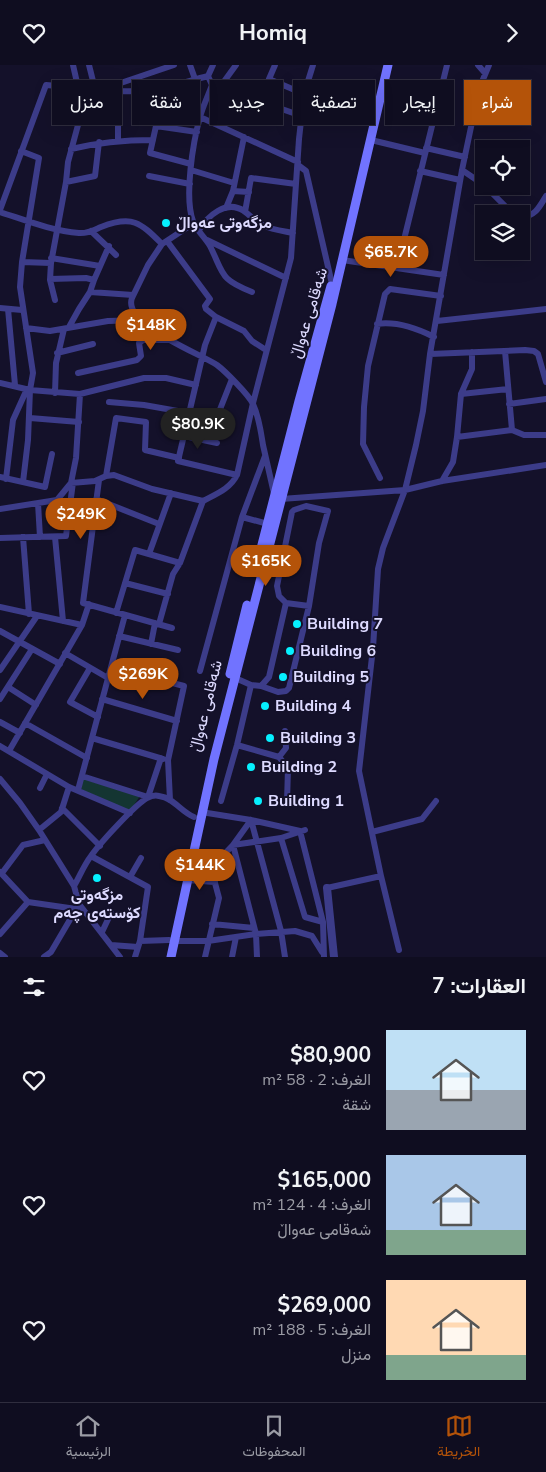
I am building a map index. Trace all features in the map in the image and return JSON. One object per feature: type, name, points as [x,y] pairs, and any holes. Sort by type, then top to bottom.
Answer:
[{"type":"main road","points":[[342,260],[388,65]]},
{"type":"main road","name":"شەقامی عەواڵ","points":[[232,677],[268,524],[278,498],[311,356],[332,284],[342,260]]},
{"type":"main road","name":"شەقامی عەواڵ","points":[[171,957],[172,940],[198,814],[278,498],[332,304],[342,260]]},
{"type":"main road","name":"شەقامی عەواڵ","points":[[165,957],[172,940],[187,880],[198,814]]},
{"type":"street","points":[[72,65],[76,80]]},
{"type":"street","points":[[89,65],[90,80]]},
{"type":"street","points":[[122,81],[153,68],[174,65]]},
{"type":"street","points":[[190,65],[195,79]]},
{"type":"street","points":[[191,80],[208,75],[213,65]]},
{"type":"street","points":[[225,80],[236,65]]},
{"type":"street","points":[[275,65],[270,79],[293,89]]},
{"type":"street","points":[[308,80],[313,65]]},
{"type":"street","points":[[397,268],[447,65]]},
{"type":"street","points":[[478,65],[485,73]]},
{"type":"street","points":[[399,950],[380,876],[359,771],[373,648],[378,569],[383,548],[404,490],[423,411],[430,354],[462,170],[479,89],[489,65]]},
{"type":"street","points":[[208,75],[210,80]]},
{"type":"street","points":[[52,85],[46,85],[0,211],[57,230],[81,233],[112,223],[132,221],[143,225],[165,242],[210,299],[205,306],[206,309],[216,317],[244,331],[252,341],[266,350]]},
{"type":"street","points":[[210,90],[200,117],[298,163],[306,171],[332,284]]},
{"type":"street","points":[[55,299],[50,279],[51,260],[68,162],[79,125]]},
{"type":"street","points":[[118,125],[118,140]]},
{"type":"street","points":[[198,125],[190,184],[190,204],[194,223],[207,241],[220,269],[227,279],[235,285],[252,292]]},
{"type":"street","points":[[150,644],[168,595],[173,574],[180,563],[203,501],[230,486],[237,475],[266,350],[291,258],[300,125]]},
{"type":"street","points":[[197,132],[156,126],[150,153],[234,183]]},
{"type":"street","points":[[226,208],[233,191],[244,137]]},
{"type":"street","points":[[71,149],[118,140],[153,140]]},
{"type":"street","points":[[371,140],[465,157]]},
{"type":"street","points":[[66,182],[95,176],[99,143]]},
{"type":"street","points":[[21,151],[40,158],[28,221],[20,287],[32,379],[29,390],[13,420],[3,478],[45,487],[52,454]]},
{"type":"street","points":[[462,170],[475,179]]},
{"type":"street","points":[[420,171],[460,181]]},
{"type":"street","points":[[149,176],[190,184]]},
{"type":"street","points":[[246,212],[251,178],[296,184]]},
{"type":"street","points":[[233,191],[249,192]]},
{"type":"street","points":[[494,195],[504,205]]},
{"type":"street","points":[[530,215],[534,213],[546,196]]},
{"type":"street","points":[[199,230],[210,216],[226,208],[236,208],[246,212],[255,221],[264,226],[294,233]]},
{"type":"street","points":[[194,223],[165,242],[148,265],[130,301],[132,310],[141,320],[169,340],[216,365],[232,379],[253,403],[265,455],[278,498],[404,490],[442,481],[546,465]]},
{"type":"street","points":[[91,231],[116,255]]},
{"type":"street","points":[[207,241],[286,277]]},
{"type":"street","points":[[55,393],[57,353],[67,328],[90,292],[108,246]]},
{"type":"street","points":[[22,262],[51,260],[100,266]]},
{"type":"street","points":[[342,260],[444,275]]},
{"type":"street","points":[[50,279],[86,278],[94,280]]},
{"type":"street","points":[[380,478],[363,444],[364,407],[368,366],[385,294],[390,289],[441,296]]},
{"type":"street","points":[[90,292],[133,295]]},
{"type":"street","points":[[0,308],[22,310]]},
{"type":"street","points":[[8,309],[15,385]]},
{"type":"street","points":[[437,321],[546,309]]},
{"type":"street","points":[[216,317],[209,335],[196,385],[179,462],[237,475]]},
{"type":"street","points":[[26,328],[50,331],[108,321],[141,320]]},
{"type":"street","points":[[377,324],[389,322],[416,328],[434,337]]},
{"type":"street","points":[[78,373],[137,360],[141,356],[139,343],[143,339],[169,340]]},
{"type":"street","points":[[57,353],[93,344]]},
{"type":"street","points":[[505,351],[512,430]]},
{"type":"street","points":[[430,354],[534,351],[538,354],[546,382]]},
{"type":"street","points":[[442,481],[453,462],[460,394],[472,369],[472,352]]},
{"type":"street","points":[[0,383],[15,385],[29,390],[80,394],[129,381],[158,377],[178,379],[196,385]]},
{"type":"street","points":[[215,422],[232,379]]},
{"type":"street","points":[[460,394],[508,389]]},
{"type":"street","points":[[23,482],[30,418],[29,390]]},
{"type":"street","points":[[0,538],[66,536],[76,458],[80,394]]},
{"type":"street","points":[[509,404],[546,399]]},
{"type":"street","points":[[109,402],[144,405],[189,413]]},
{"type":"street","points":[[30,418],[79,422]]},
{"type":"street","points":[[106,476],[116,418],[146,422],[145,450],[179,458]]},
{"type":"street","points":[[251,418],[255,418],[258,421]]},
{"type":"street","points":[[457,437],[512,430],[524,435],[546,435]]},
{"type":"street","points":[[184,436],[217,443]]},
{"type":"street","points":[[200,671],[242,517],[265,455]]},
{"type":"street","points":[[0,509],[57,500],[72,483],[99,480],[106,476],[118,475],[152,489],[203,501]]},
{"type":"street","points":[[99,480],[83,603],[172,628]]},
{"type":"street","points":[[149,554],[171,493]]},
{"type":"street","points":[[96,499],[159,524]]},
{"type":"street","points":[[38,503],[40,537]]},
{"type":"street","points":[[232,677],[251,685],[261,686],[278,692],[286,691],[289,688],[309,606],[319,543],[328,511],[306,506],[292,512],[277,586],[279,596],[286,603],[309,606]]},
{"type":"street","points":[[242,517],[268,524]]},
{"type":"street","points":[[23,537],[29,614]]},
{"type":"street","points":[[55,537],[63,621]]},
{"type":"street","points":[[116,613],[135,550],[180,563]]},
{"type":"street","points":[[125,583],[168,595]]},
{"type":"street","points":[[261,686],[269,677],[286,603]]},
{"type":"street","points":[[89,605],[82,625],[26,723],[20,733],[3,750],[69,787],[130,813]]},
{"type":"street","points":[[0,607],[82,625]]},
{"type":"street","points":[[78,790],[125,615]]},
{"type":"street","points":[[0,670],[37,616]]},
{"type":"street","points":[[0,631],[60,664]]},
{"type":"street","points":[[119,636],[178,651]]},
{"type":"street","points":[[0,699],[32,649]]},
{"type":"street","points":[[65,653],[108,677]]},
{"type":"street","points":[[111,667],[184,687],[168,760],[170,800]]},
{"type":"street","points":[[90,668],[70,702],[98,717]]},
{"type":"street","points":[[221,801],[251,685]]},
{"type":"street","points":[[8,687],[36,705]]},
{"type":"street","points":[[102,699],[178,721]]},
{"type":"street","points":[[0,722],[20,733]]},
{"type":"street","points":[[26,723],[87,758]]},
{"type":"street","points":[[279,757],[286,748],[285,731]]},
{"type":"street","points":[[92,738],[168,760]]},
{"type":"street","points":[[237,745],[279,757],[288,769],[287,802]]},
{"type":"street","points":[[148,797],[161,758]]},
{"type":"street","points":[[40,788],[47,774]]},
{"type":"street","points":[[82,776],[148,797]]},
{"type":"street","points":[[0,779],[39,830],[74,886],[78,907],[102,932],[120,957]]},
{"type":"street","points":[[39,830],[61,812],[69,787]]},
{"type":"street","points":[[74,886],[91,856],[100,845],[130,813],[148,797],[156,795],[170,800],[187,814],[250,819],[303,831]]},
{"type":"street","points":[[372,832],[422,819],[436,801]]},
{"type":"street","points":[[62,809],[100,845]]},
{"type":"street","points":[[250,819],[281,931],[285,957]]},
{"type":"street","points":[[204,957],[219,898],[211,868],[234,845],[250,819]]},
{"type":"street","points":[[234,845],[281,838],[303,831]]},
{"type":"street","points":[[303,831],[323,922],[323,955]]},
{"type":"street","points":[[281,838],[305,917],[323,922]]},
{"type":"street","points":[[45,840],[23,845],[1,872],[28,902],[78,907]]},
{"type":"street","points":[[234,845],[255,931],[256,953],[258,957]]},
{"type":"street","points":[[91,856],[148,887],[139,944],[135,957]]},
{"type":"street","points":[[130,877],[141,857]]},
{"type":"street","points":[[334,957],[327,888],[380,876]]},
{"type":"street","points":[[187,880],[215,882]]},
{"type":"street","points":[[0,934],[28,902]]},
{"type":"street","points":[[46,957],[51,952],[78,907]]},
{"type":"street","points":[[102,932],[111,913]]},
{"type":"street","points":[[212,924],[255,931],[295,931],[308,934],[316,940],[323,955]]},
{"type":"street","points":[[111,945],[172,940],[208,941],[236,937],[255,931]]},
{"type":"street","points":[[232,957],[236,937]]},
{"type":"street","points":[[0,953],[5,957]]},
{"type":"green space","points":[[83,779],[140,796],[130,811],[80,789]]},
{"type":"place","name":"مزگەوتی عەواڵ","points":[[166,223]]},
{"type":"place","name":"Building 7","points":[[297,624]]},
{"type":"place","name":"Building 6","points":[[290,651]]},
{"type":"place","name":"Building 5","points":[[283,677]]},
{"type":"place","name":"Building 4","points":[[265,706]]},
{"type":"place","name":"Building 3","points":[[270,738]]},
{"type":"place","name":"Building 2","points":[[251,767]]},
{"type":"place","name":"Building 1","points":[[258,801]]},
{"type":"place","name":"مزگه‌وتی کۆستەی چەم","points":[[97,878]]}]
